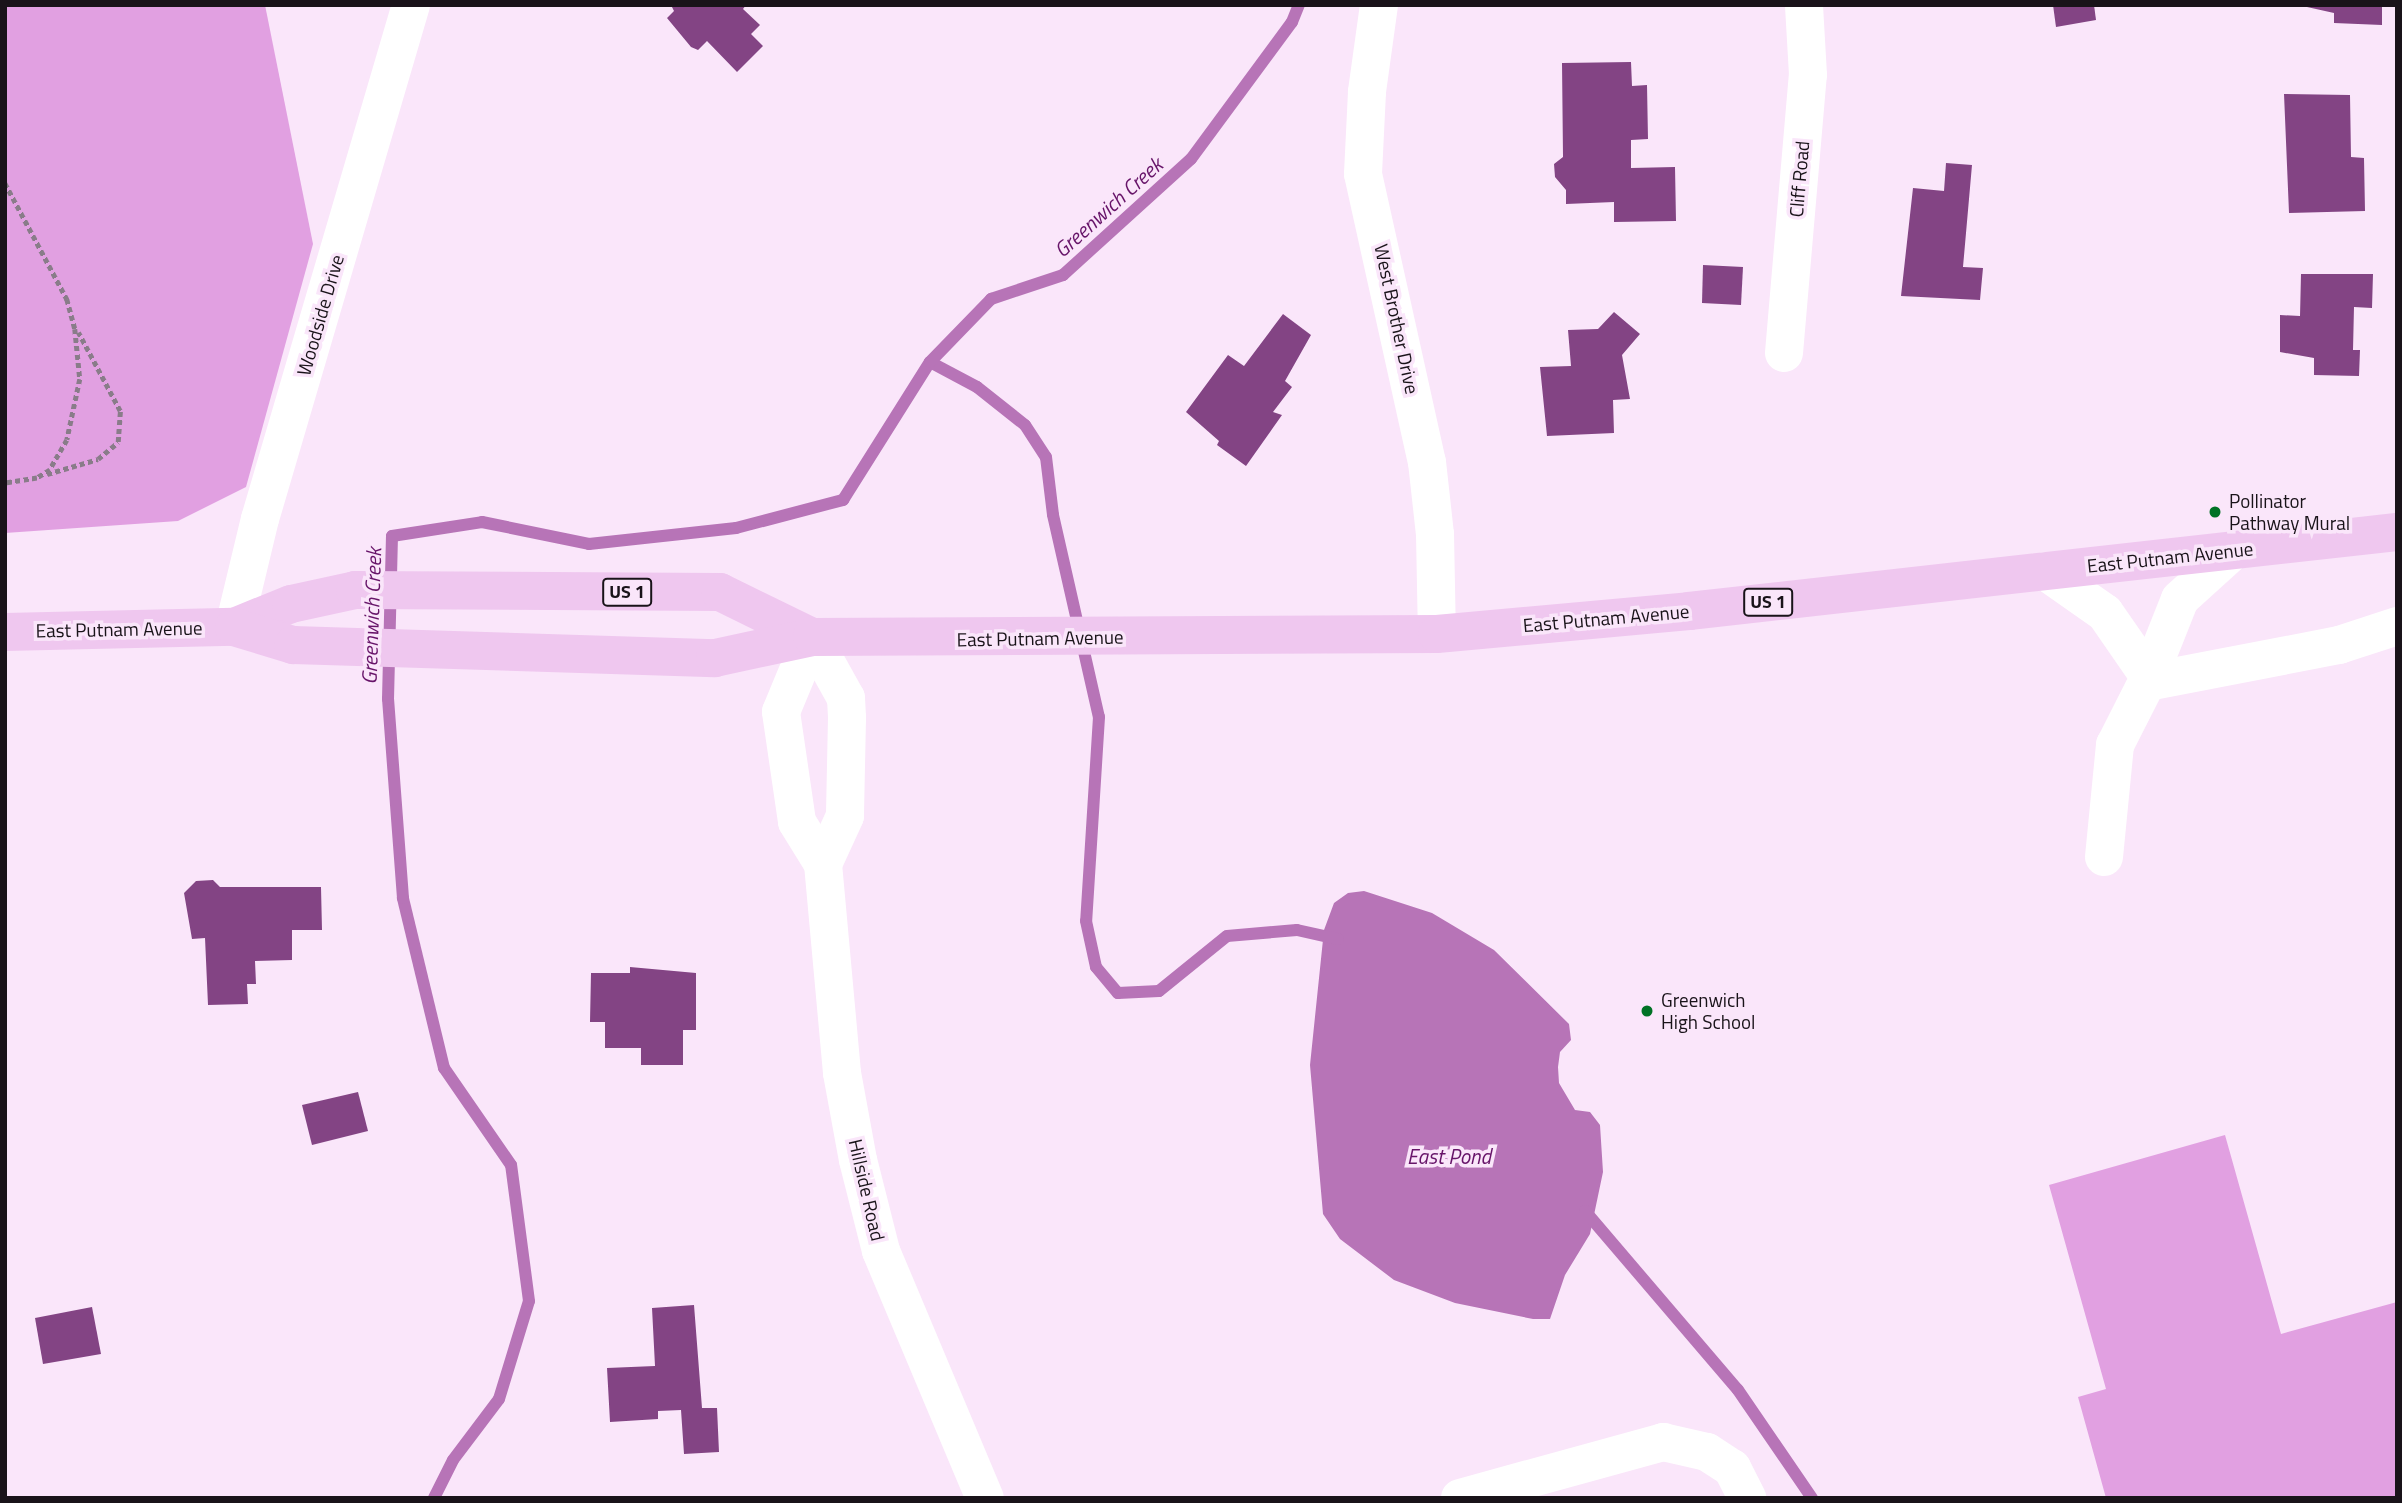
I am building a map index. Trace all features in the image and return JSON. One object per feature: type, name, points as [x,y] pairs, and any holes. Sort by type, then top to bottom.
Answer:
[{"type":"main road","name":"East Putnam Avenue","points":[[5,632],[234,627],[293,645],[715,658],[811,637],[992,639],[1437,634],[2397,532]]},
{"type":"main road","name":"East Putnam Avenue","points":[[234,627],[291,604],[355,590],[720,592],[811,637]]},
{"type":"street","name":"Woodside Drive","points":[[234,627],[260,519],[411,5]]},
{"type":"street","name":"West Brother Drive","points":[[1379,5],[1367,92],[1363,174],[1427,462],[1435,534],[1437,634]]},
{"type":"street","name":"Cliff Road","points":[[1784,353],[1808,75],[1804,5]]},
{"type":"street","points":[[2104,857],[2115,745],[2180,599],[2234,550]]},
{"type":"street","points":[[2045,571],[2105,613],[2147,678]]},
{"type":"street","points":[[2147,678],[2339,645],[2397,626]]},
{"type":"street","name":"Hillside Road","points":[[811,637],[846,698],[845,816],[823,864]]},
{"type":"street","name":"Hillside Road","points":[[811,637],[781,712],[797,822],[823,864],[842,1073],[881,1251],[985,1498]]},
{"type":"street","points":[[1460,1498],[1663,1442],[1707,1452],[1732,1468],[1747,1498]]},
{"type":"path","points":[[5,183],[66,299],[75,329],[80,379],[76,412],[58,458],[37,478]]},
{"type":"path","points":[[5,483],[37,478],[98,459],[118,442],[120,411],[115,396],[75,329]]},
{"type":"shaded area","points":[[5,5],[265,5],[313,244],[246,487],[178,521],[5,533]]},
{"type":"shaded area","points":[[2225,1135],[2281,1334],[2397,1302],[2397,1498],[2106,1498],[2078,1397],[2106,1389],[2049,1185]]},
{"type":"water","name":"East Pond","points":[[1364,891],[1432,913],[1494,950],[1569,1024],[1571,1040],[1560,1052],[1559,1083],[1575,1110],[1590,1112],[1600,1125],[1603,1172],[1590,1234],[1565,1275],[1550,1319],[1533,1319],[1455,1303],[1394,1280],[1340,1239],[1323,1214],[1310,1065],[1324,930],[1334,903],[1348,893]]},
{"type":"building","points":[[671,5],[746,5],[743,9],[760,25],[751,34],[763,46],[737,72],[707,41],[698,50],[691,47],[667,18],[674,11]]},
{"type":"building","points":[[2053,5],[2094,5],[2096,20],[2056,27]]},
{"type":"building","points":[[2298,5],[2382,5],[2382,25],[2334,23],[2334,13]]},
{"type":"building","points":[[1631,62],[1632,86],[1647,85],[1648,139],[1631,140],[1631,168],[1675,167],[1676,221],[1614,222],[1614,202],[1566,204],[1566,190],[1555,177],[1554,164],[1563,157],[1562,63]]},
{"type":"building","points":[[2284,94],[2350,95],[2351,157],[2364,158],[2365,211],[2289,213]]},
{"type":"building","points":[[1946,163],[1972,165],[1963,267],[1983,268],[1980,300],[1901,296],[1913,188],[1944,191]]},
{"type":"building","points":[[1703,265],[1743,267],[1741,305],[1702,303]]},
{"type":"building","points":[[2301,274],[2373,274],[2372,308],[2354,307],[2353,350],[2360,350],[2359,376],[2314,375],[2314,358],[2280,352],[2280,315],[2300,316]]},
{"type":"building","points":[[1614,312],[1640,334],[1622,355],[1630,399],[1613,400],[1614,433],[1547,436],[1540,367],[1571,366],[1568,330],[1598,329]]},
{"type":"building","points":[[1283,314],[1311,335],[1285,381],[1292,387],[1273,412],[1282,415],[1246,466],[1217,445],[1219,441],[1186,412],[1228,355],[1244,366]]},
{"type":"building","points":[[213,880],[220,887],[321,887],[322,930],[292,930],[292,960],[255,961],[256,984],[247,984],[248,1004],[208,1005],[205,938],[192,939],[184,893],[196,881]]},
{"type":"building","points":[[630,967],[696,973],[696,1030],[683,1030],[683,1065],[641,1065],[641,1048],[605,1048],[605,1022],[590,1022],[591,973],[630,973]]},
{"type":"building","points":[[358,1092],[368,1131],[312,1145],[302,1105]]},
{"type":"building","points":[[694,1305],[702,1408],[717,1408],[719,1452],[684,1454],[681,1410],[658,1411],[658,1419],[610,1422],[607,1368],[655,1366],[652,1308]]},
{"type":"building","points":[[92,1307],[101,1354],[43,1364],[35,1318]]},
{"type":"waterway","name":"Greenwich Creek","points":[[434,1498],[453,1460],[499,1399],[529,1301],[511,1165],[444,1068],[403,898],[388,699],[392,536],[482,522],[589,544],[736,528],[843,500],[930,362],[991,299],[1063,275],[1191,159],[1292,22],[1299,5]]},
{"type":"waterway","points":[[930,362],[977,387],[1025,425],[1046,457],[1053,515],[1099,717],[1086,921],[1096,967],[1118,993],[1159,991],[1227,936],[1297,930],[1338,939]]},
{"type":"waterway","points":[[1585,1211],[1738,1390],[1812,1498]]},
{"type":"place","name":"Pollinator Pathway Mural","points":[[2215,512]]},
{"type":"place","name":"Greenwich High School","points":[[1647,1011]]}]
